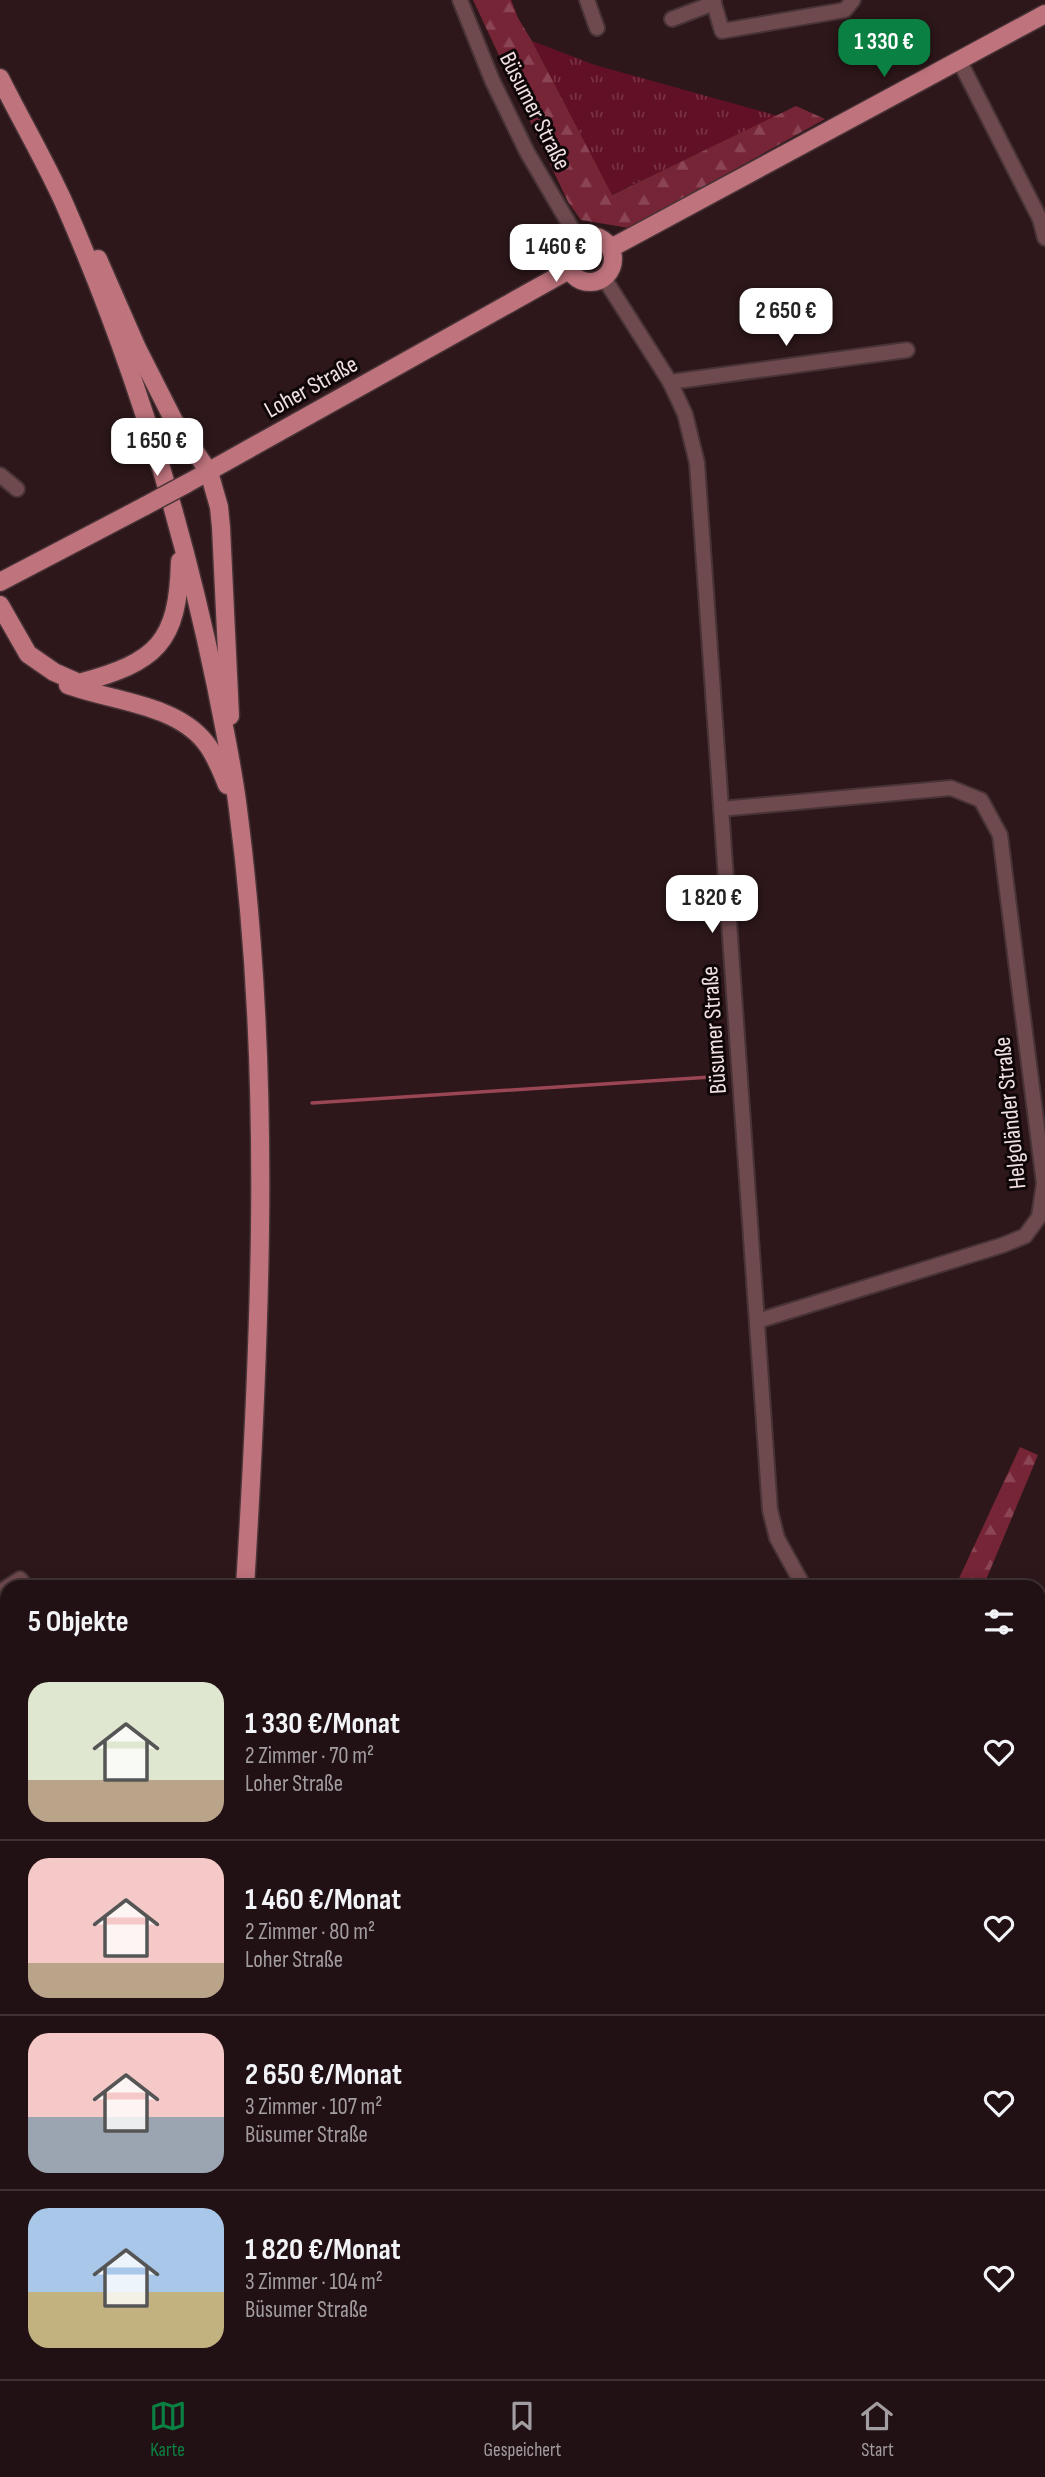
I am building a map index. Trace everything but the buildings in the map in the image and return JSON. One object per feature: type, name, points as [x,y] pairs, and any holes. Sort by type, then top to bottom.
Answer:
[{"type":"main road","points":[[611,248],[1045,14]]},
{"type":"main road","points":[[0,78],[63,201],[123,353],[181,537],[206,640],[234,782],[257,1010],[261,1166],[257,1381],[245,1580]]},
{"type":"main road","points":[[63,201],[88,235],[174,421],[209,472],[219,507],[221,527],[234,782]]},
{"type":"main road","points":[[595,236],[611,248],[613,263],[604,278],[596,282],[583,282],[569,270],[567,254],[578,239],[595,236]]},
{"type":"main road","name":"Loher Straße","points":[[0,582],[209,472],[569,270]]},
{"type":"main road","points":[[0,605],[28,654],[54,672],[79,683],[125,669],[143,659],[169,631],[179,597],[181,537]]},
{"type":"main road","points":[[0,634],[22,662],[50,679],[82,690],[146,705],[187,725],[209,748],[238,808]]},
{"type":"street","name":"Büsumer Straße","points":[[460,0],[527,152],[578,239]]},
{"type":"street","points":[[587,0],[597,28]]},
{"type":"street","points":[[672,19],[714,2],[722,32],[845,10],[853,0]]},
{"type":"street","points":[[959,60],[1040,219],[1045,238]]},
{"type":"street","name":"Büsumer Straße","points":[[604,278],[670,382],[685,414],[697,463],[770,1510],[777,1538],[800,1580]]},
{"type":"street","points":[[670,382],[907,350]]},
{"type":"street","points":[[0,475],[17,489]]},
{"type":"street","name":"Helgoländer Straße","points":[[721,809],[951,788],[981,800],[1000,835],[1044,1183],[1039,1217],[1025,1236],[757,1321]]},
{"type":"green space","points":[[473,0],[511,0],[612,195],[796,106],[825,119],[629,228],[581,220],[568,202]]},
{"type":"green space","points":[[532,41],[595,65],[778,116],[611,195]]},
{"type":"green space","points":[[1020,1447],[1038,1455],[986,1580],[958,1580]]},
{"type":"waterway","points":[[312,1103],[711,1077]]}]
